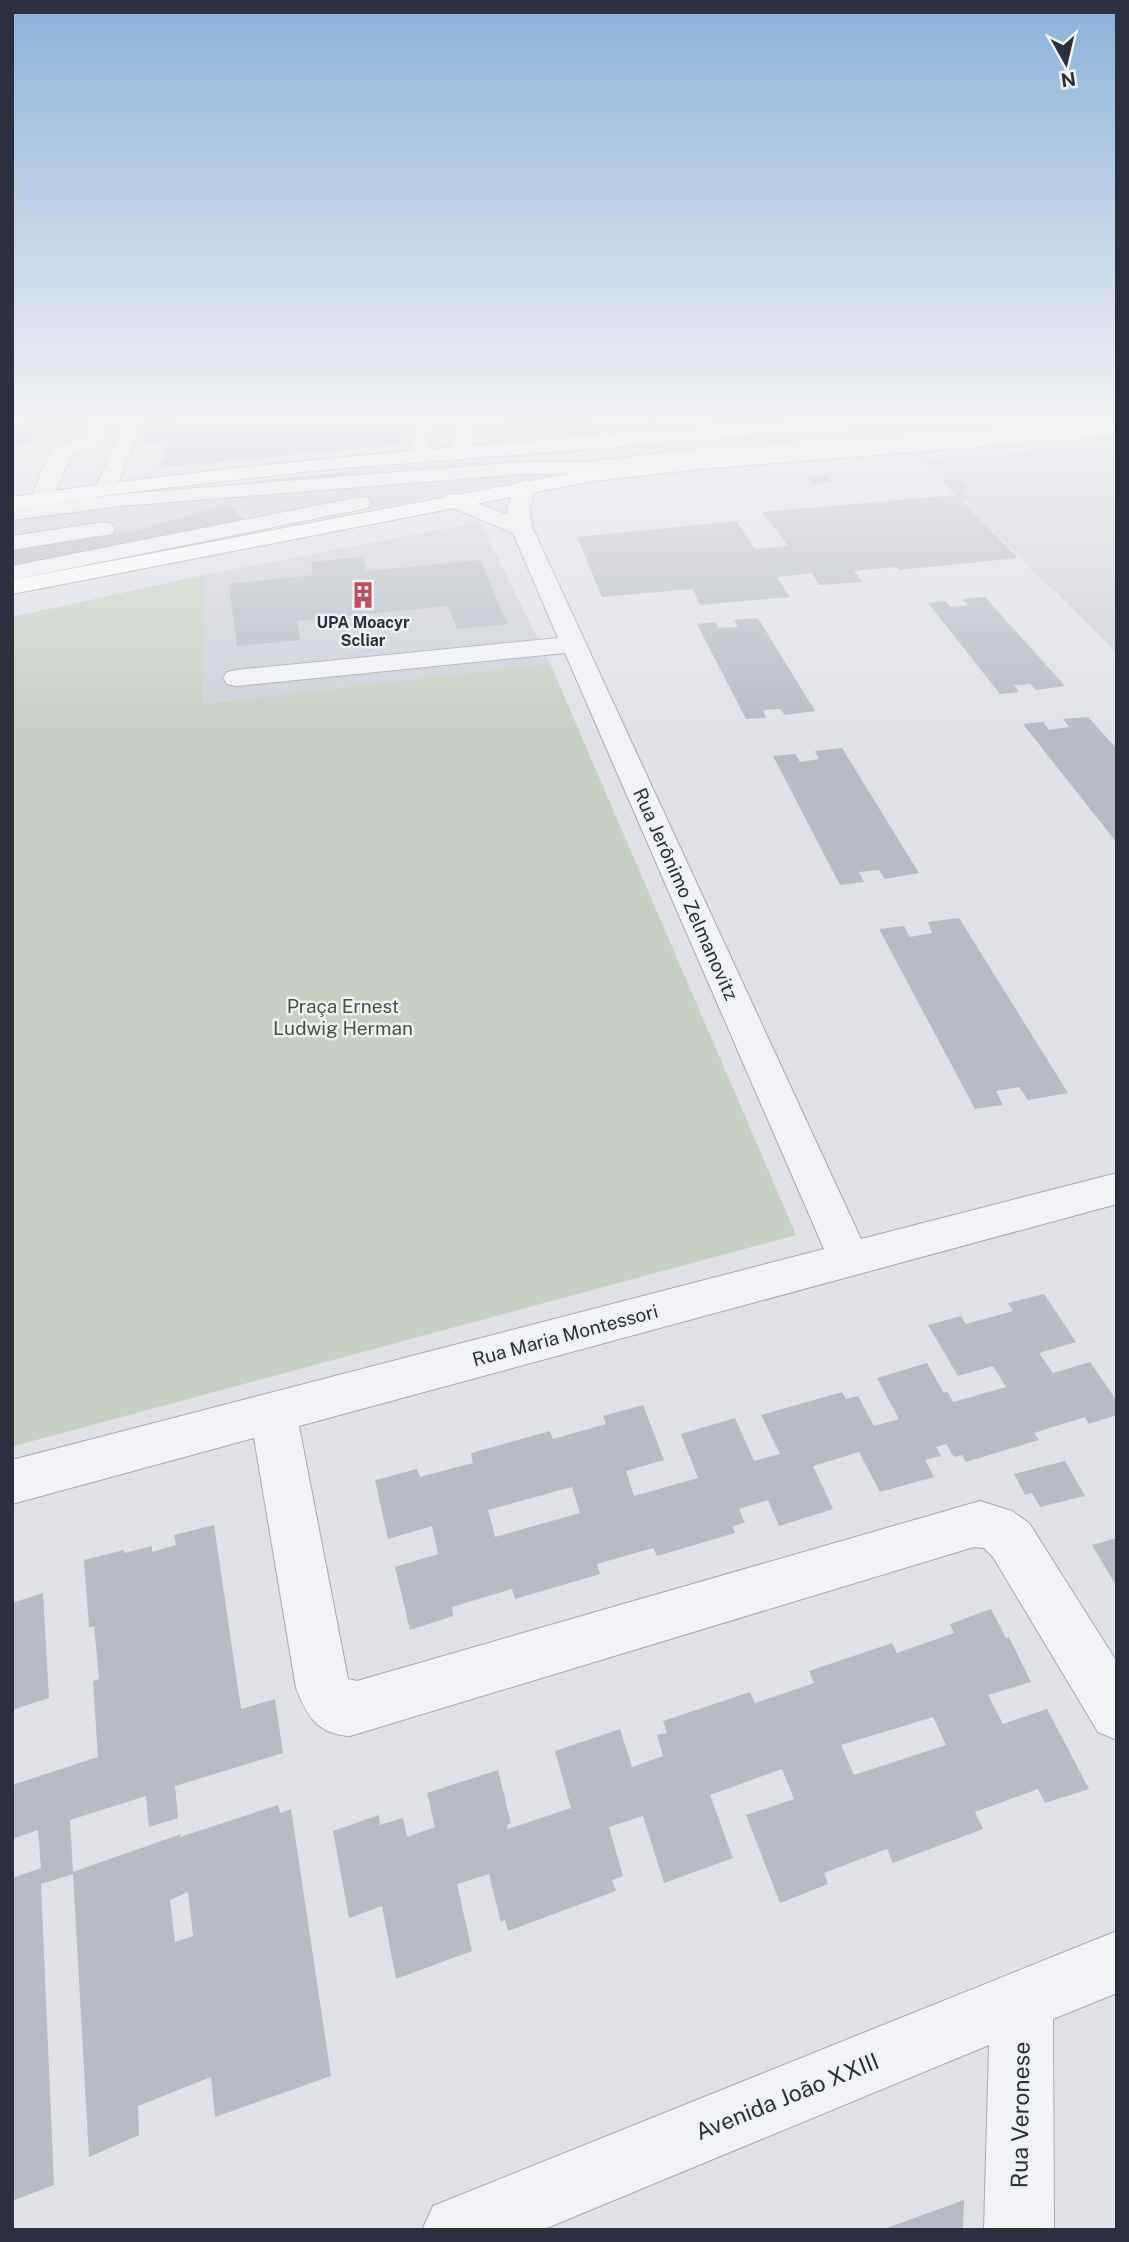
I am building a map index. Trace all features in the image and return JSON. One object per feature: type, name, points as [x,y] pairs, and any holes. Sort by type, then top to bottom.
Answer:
[{"type":"main road","points":[[12,587],[334,524]]},
{"type":"street","points":[[12,532],[34,524]]},
{"type":"street","points":[[12,573],[257,524]]},
{"type":"street","points":[[509,524],[522,529]]},
{"type":"street","name":"Rua Jerônimo Zelmanovitz","points":[[521,524],[850,1259]]},
{"type":"street","points":[[12,543],[131,525]]},
{"type":"street","points":[[12,555],[51,549],[53,555],[12,564]]},
{"type":"street","points":[[236,678],[574,644]]},
{"type":"street","name":"Rua Maria Montessori","points":[[12,1482],[1117,1188]]},
{"type":"street","points":[[273,1413],[323,1688],[329,1702],[342,1709],[356,1708],[974,1524],[987,1524],[1001,1530],[1011,1540],[1117,1713]]},
{"type":"street","name":"Avenida João XXIII","points":[[457,2230],[1117,1962]]},
{"type":"street","name":"Rua Veronese","points":[[1018,2230],[1022,2000]]},
{"type":"shaded area","points":[[12,524],[293,524],[12,577]]},
{"type":"shaded area","points":[[481,524],[550,663],[201,704],[204,575]]},
{"type":"shaded area","points":[[986,524],[1117,524],[1117,653]]},
{"type":"green space","name":"Praça Ernest Ludwig Herman","points":[[204,575],[202,704],[550,663],[796,1235],[14,1446],[12,617]]},
{"type":"building","points":[[160,524],[249,525],[12,570],[12,549],[134,531]]},
{"type":"building","points":[[710,524],[738,524],[755,549],[788,546],[771,524],[984,524],[1018,558],[899,570],[897,567],[854,571],[863,582],[819,585],[812,573],[777,577],[790,597],[700,605],[693,589],[602,597],[577,537]]},
{"type":"building","name":"UPA Moacyr Scliar","points":[[363,557],[367,571],[480,560],[507,624],[457,629],[448,606],[297,621],[300,640],[237,646],[229,584],[313,575],[311,562]]},
{"type":"building","points":[[985,597],[1065,686],[1036,690],[1030,684],[1014,685],[1019,692],[1000,694],[928,603],[945,601],[950,607],[968,605],[962,599]]},
{"type":"building","points":[[758,618],[815,711],[785,715],[780,709],[763,710],[766,718],[746,719],[697,624],[716,622],[718,628],[738,627],[734,620]]},
{"type":"building","points":[[1088,717],[1117,749],[1117,843],[1023,724],[1043,722],[1049,730],[1069,727],[1063,719]]},
{"type":"building","points":[[842,748],[919,873],[885,879],[879,870],[859,872],[864,882],[840,885],[773,756],[795,754],[800,762],[819,759],[815,751]]},
{"type":"building","points":[[959,918],[1068,1093],[1028,1100],[1019,1087],[996,1091],[1003,1105],[975,1109],[879,929],[904,926],[910,937],[932,933],[928,922]]},
{"type":"building","points":[[1044,1294],[1076,1342],[1039,1353],[1053,1373],[1090,1362],[1117,1401],[1117,1415],[1089,1424],[1085,1417],[1034,1433],[1039,1440],[966,1462],[962,1455],[954,1457],[946,1444],[936,1447],[941,1456],[925,1460],[934,1477],[880,1492],[859,1452],[813,1466],[833,1509],[779,1526],[768,1500],[739,1509],[745,1523],[732,1526],[735,1533],[657,1556],[653,1548],[597,1564],[600,1574],[515,1599],[512,1589],[452,1607],[453,1616],[410,1630],[395,1567],[438,1554],[432,1526],[388,1539],[375,1480],[417,1469],[420,1477],[473,1463],[471,1453],[550,1431],[553,1439],[606,1424],[603,1416],[643,1405],[664,1460],[626,1471],[634,1496],[698,1478],[681,1434],[735,1418],[754,1461],[780,1454],[761,1415],[842,1392],[846,1399],[858,1396],[874,1426],[899,1419],[877,1378],[927,1363],[944,1393],[947,1391],[953,1402],[1006,1387],[993,1366],[958,1376],[928,1325],[961,1316],[966,1324],[1013,1311],[1008,1303]],"holes":[[[572,1487],[580,1513],[495,1537],[488,1510]]]},
{"type":"building","points":[[1065,1461],[1085,1496],[1040,1507],[1032,1493],[1025,1495],[1014,1474]]},
{"type":"building","points":[[214,1525],[241,1709],[275,1699],[283,1753],[175,1786],[178,1818],[149,1827],[146,1796],[70,1820],[73,1872],[181,1834],[180,1837],[278,1805],[280,1813],[291,1809],[331,2076],[215,2117],[211,2077],[138,2106],[139,2135],[89,2157],[73,1874],[41,1884],[54,2185],[12,2201],[12,1878],[41,1868],[38,1830],[12,1839],[12,1785],[98,1757],[93,1681],[99,1679],[94,1626],[89,1628],[84,1560],[152,1546],[152,1552],[176,1545],[174,1535]],"holes":[[[188,1892],[193,1936],[175,1942],[170,1900]]]},
{"type":"building","points":[[1117,1538],[1117,1587],[1092,1545]]},
{"type":"building","points":[[43,1593],[49,1698],[12,1710],[12,1603]]},
{"type":"building","points":[[991,1609],[1006,1638],[1009,1637],[1031,1682],[988,1695],[1003,1724],[1047,1709],[1089,1789],[1045,1803],[1038,1789],[975,1812],[983,1829],[893,1863],[887,1849],[824,1873],[828,1884],[780,1903],[746,1815],[794,1799],[782,1769],[710,1795],[733,1858],[664,1883],[643,1816],[609,1827],[623,1876],[612,1880],[616,1891],[508,1931],[505,1920],[501,1922],[489,1874],[457,1884],[472,1951],[396,1979],[382,1906],[349,1918],[333,1831],[379,1815],[380,1825],[403,1818],[407,1837],[435,1827],[427,1793],[498,1770],[511,1823],[507,1825],[508,1829],[571,1808],[555,1751],[620,1729],[632,1767],[663,1756],[657,1735],[667,1733],[663,1721],[750,1692],[755,1703],[814,1683],[809,1671],[892,1643],[897,1653],[954,1633],[950,1624]],"holes":[[[933,1717],[946,1745],[854,1775],[841,1745]]]},
{"type":"building","points":[[964,2200],[963,2230],[884,2230],[884,2229]]},
{"type":"place","name":"UPA Moacyr Scliar","points":[[363,595]]}]
